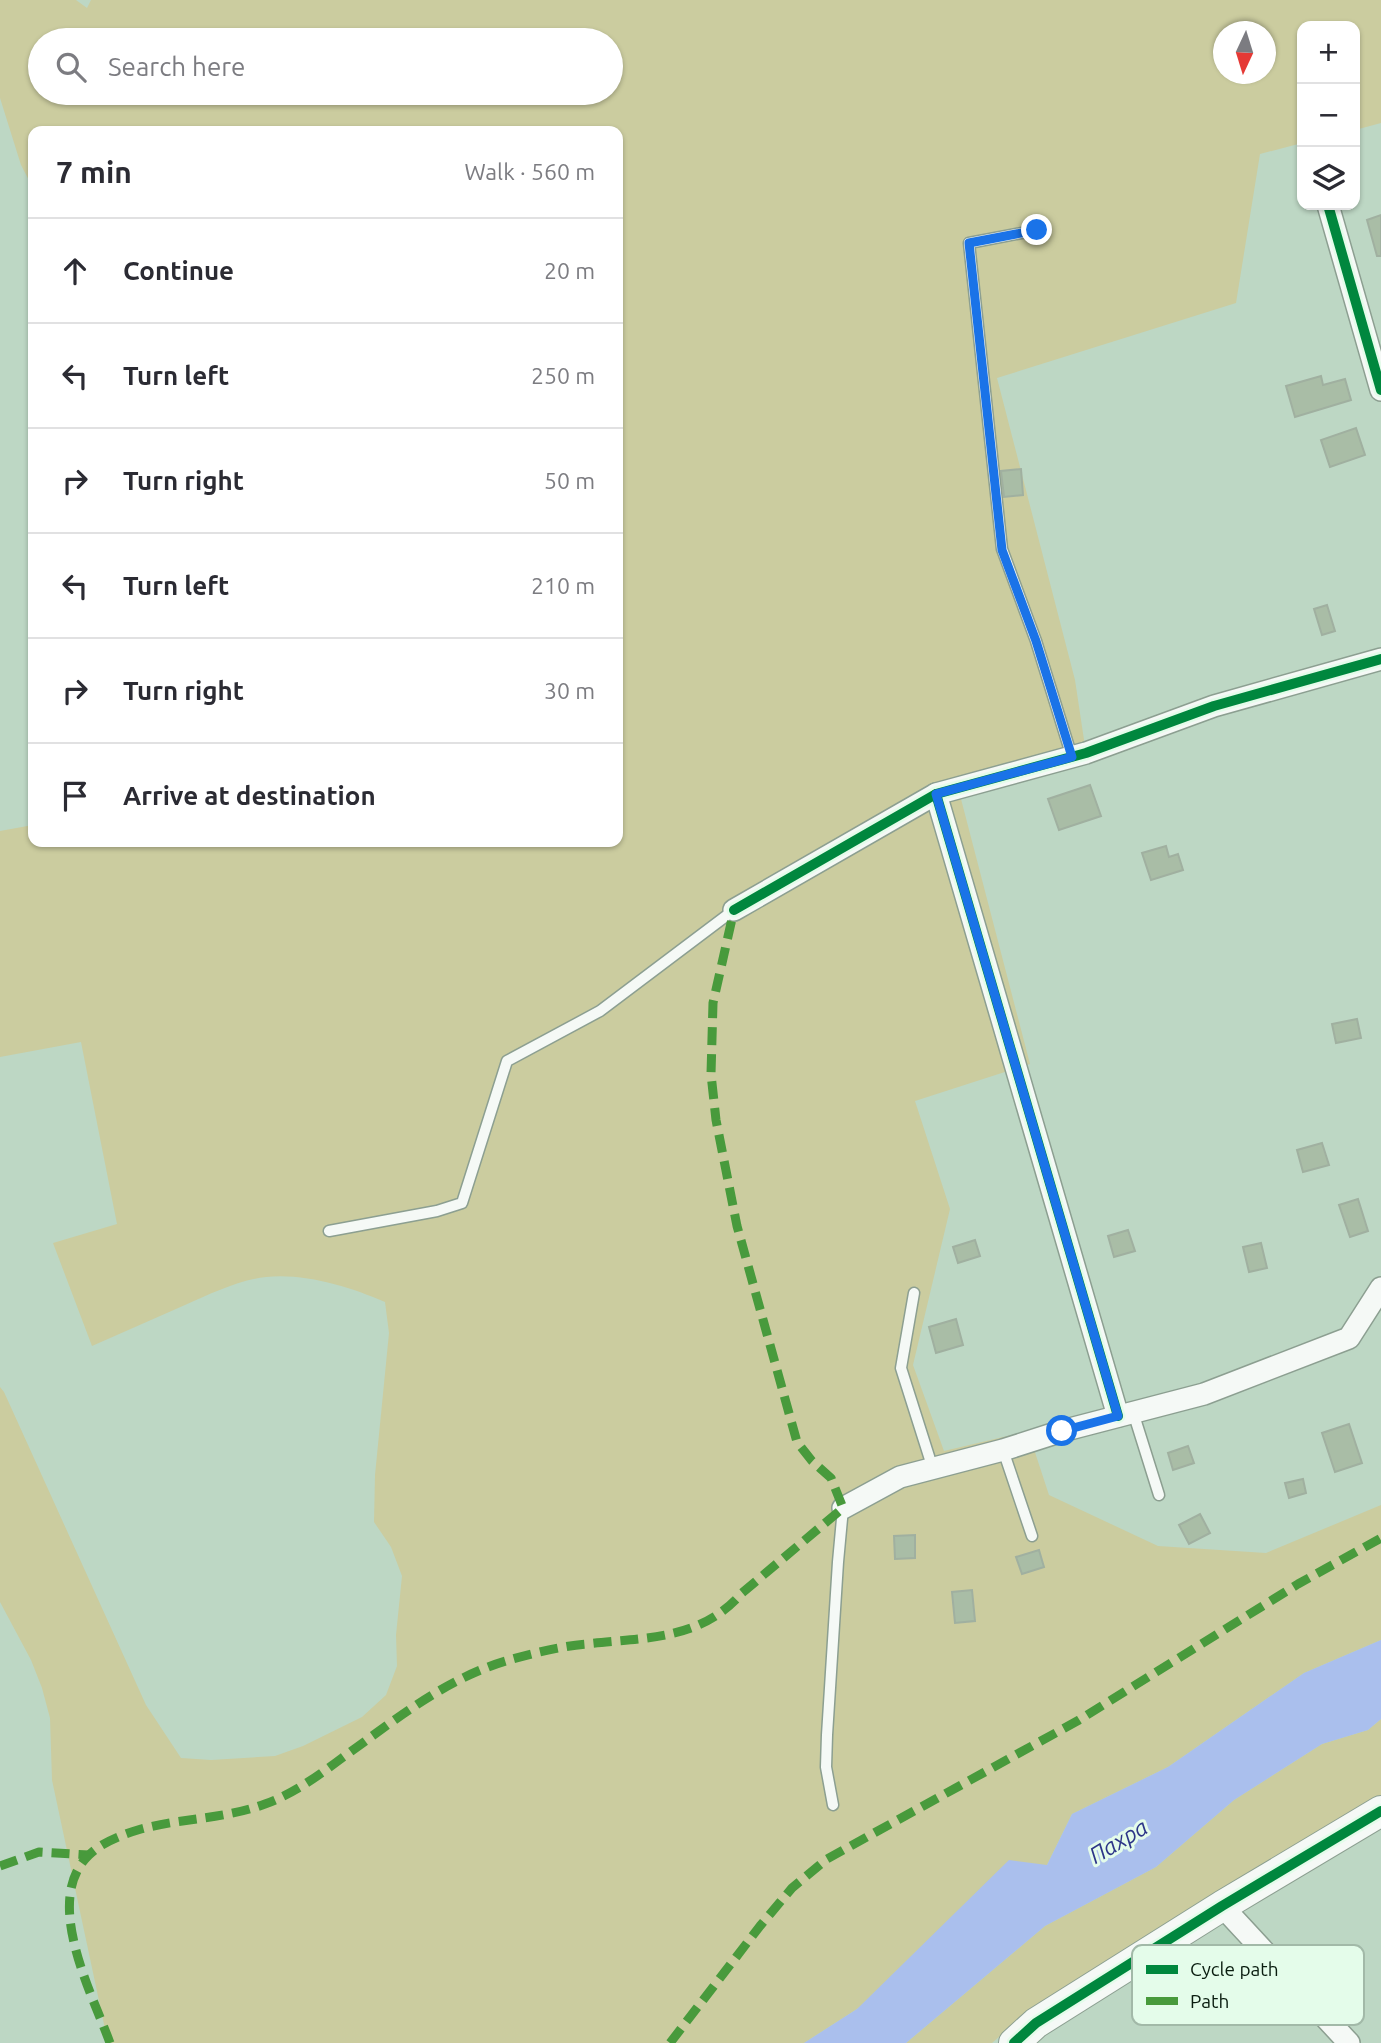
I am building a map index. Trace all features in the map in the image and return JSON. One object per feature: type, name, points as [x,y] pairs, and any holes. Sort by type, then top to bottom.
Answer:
[{"type":"street","points":[[1329,210],[1381,390]]},
{"type":"street","points":[[734,910],[936,794],[1072,757],[1214,706],[1381,659]]},
{"type":"street","points":[[936,794],[1126,1414]]},
{"type":"street","points":[[843,1508],[900,1477],[1204,1394],[1349,1338],[1381,1288]]},
{"type":"street","points":[[1160,1945],[1381,1811]]},
{"type":"street","points":[[1222,1906],[1258,1945]]},
{"type":"street","points":[[1014,2043],[1037,2023],[1132,1963]]},
{"type":"street","points":[[1332,2025],[1349,2043]]},
{"type":"lane","points":[[1037,230],[969,243],[1002,550],[1036,641],[1072,757]]},
{"type":"lane","points":[[328,1231],[437,1212],[462,1203],[507,1061],[600,1011],[734,910]]},
{"type":"lane","points":[[914,1293],[901,1368],[933,1469]]},
{"type":"lane","points":[[1126,1414],[1158,1495]]},
{"type":"lane","points":[[1003,1450],[1032,1536]]},
{"type":"lane","points":[[833,1805],[825,1767],[843,1508]]},
{"type":"green space","points":[[0,0],[76,0],[87,8],[91,0],[1381,0],[1381,123],[1360,129],[1360,21],[1297,21],[1297,144],[1260,154],[1236,303],[997,378],[1075,680],[1086,753],[961,799],[1030,1064],[915,1101],[950,1209],[913,1365],[944,1451],[1028,1431],[1049,1495],[1158,1546],[1266,1553],[1381,1505],[1381,1640],[1304,1673],[1168,1767],[1072,1814],[1047,1865],[857,2009],[804,2043],[108,2043],[52,1780],[50,1718],[31,1660],[0,1602],[0,1387],[146,1705],[181,1758],[211,1760],[275,1756],[303,1746],[362,1717],[386,1695],[397,1666],[396,1635],[402,1576],[391,1547],[374,1522],[375,1475],[389,1333],[385,1302],[327,1282],[281,1276],[245,1281],[225,1288],[92,1346],[53,1243],[117,1224],[81,1042],[0,1057],[0,831],[28,826],[28,847],[623,847],[623,126],[28,126],[28,178],[21,165],[0,98]]},
{"type":"green space","points":[[1381,1719],[1381,1807],[1144,1945],[1132,1945],[1132,1952],[1025,2014],[992,2043],[906,2043],[1045,1926],[1156,1867],[1234,1800],[1322,1744],[1368,1730]]},
{"type":"water","name":"Пахра","points":[[1381,1640],[1381,1719],[1368,1730],[1322,1744],[1234,1800],[1156,1867],[1045,1926],[906,2043],[804,2043],[857,2009],[1009,1860],[1047,1865],[1072,1814],[1168,1767],[1304,1673]]},
{"type":"building","points":[[1381,215],[1381,256],[1377,256],[1367,220]]},
{"type":"building","points":[[1321,376],[1323,385],[1345,379],[1351,400],[1295,417],[1286,386]]},
{"type":"building","points":[[1356,428],[1365,455],[1330,467],[1321,440]]},
{"type":"building","points":[[1021,469],[1023,495],[1004,497],[1001,471]]},
{"type":"building","points":[[1327,605],[1335,631],[1322,635],[1314,609]]},
{"type":"building","points":[[1090,785],[1101,816],[1059,830],[1048,799]]},
{"type":"building","points":[[1166,846],[1169,857],[1178,854],[1183,870],[1151,880],[1142,853]]},
{"type":"building","points":[[1357,1019],[1361,1038],[1336,1043],[1332,1024]]},
{"type":"building","points":[[1322,1143],[1329,1165],[1303,1172],[1297,1150]]},
{"type":"building","points":[[1358,1199],[1368,1231],[1350,1237],[1339,1205]]},
{"type":"building","points":[[1128,1230],[1135,1251],[1114,1257],[1108,1236]]},
{"type":"building","points":[[975,1240],[980,1256],[958,1263],[953,1247]]},
{"type":"building","points":[[1261,1243],[1267,1268],[1249,1272],[1243,1247]]},
{"type":"building","points":[[956,1319],[963,1345],[936,1353],[929,1327]]},
{"type":"building","points":[[1349,1424],[1362,1463],[1335,1472],[1322,1433]]},
{"type":"building","points":[[1188,1446],[1194,1463],[1173,1470],[1168,1453]]},
{"type":"building","points":[[1303,1479],[1306,1493],[1289,1498],[1285,1483]]},
{"type":"building","points":[[1200,1514],[1210,1533],[1189,1544],[1179,1525]]},
{"type":"building","points":[[915,1535],[915,1558],[895,1559],[894,1536]]},
{"type":"building","points":[[1039,1550],[1044,1567],[1022,1574],[1016,1557]]},
{"type":"building","points":[[972,1590],[975,1621],[955,1623],[952,1592]]},
{"type":"marked path","points":[[110,2043],[83,1973],[70,1921],[70,1896],[76,1874],[94,1850],[141,1829],[235,1813],[275,1800],[314,1778],[442,1689],[486,1668],[557,1648],[671,1634],[708,1620],[726,1609],[843,1508],[831,1478],[812,1461],[797,1442],[737,1226],[716,1120],[711,1074],[713,1003],[734,910]]},
{"type":"marked path","points":[[670,2043],[792,1888],[827,1859],[1079,1720],[1298,1584],[1381,1538]]},
{"type":"marked path","points":[[0,1866],[39,1852],[89,1855]]},
{"type":"cycle path","points":[[1329,210],[1381,390]]},
{"type":"cycle path","points":[[734,910],[936,794],[1086,753],[1214,706],[1381,659]]},
{"type":"cycle path","points":[[936,794],[1118,1416]]},
{"type":"cycle path","points":[[1160,1945],[1381,1811]]},
{"type":"cycle path","points":[[1014,2043],[1036,2023],[1132,1963]]},
{"type":"route","points":[[1037,230],[969,243],[1002,550],[1036,641],[1072,757],[936,794],[1118,1416],[1062,1431]]}]
